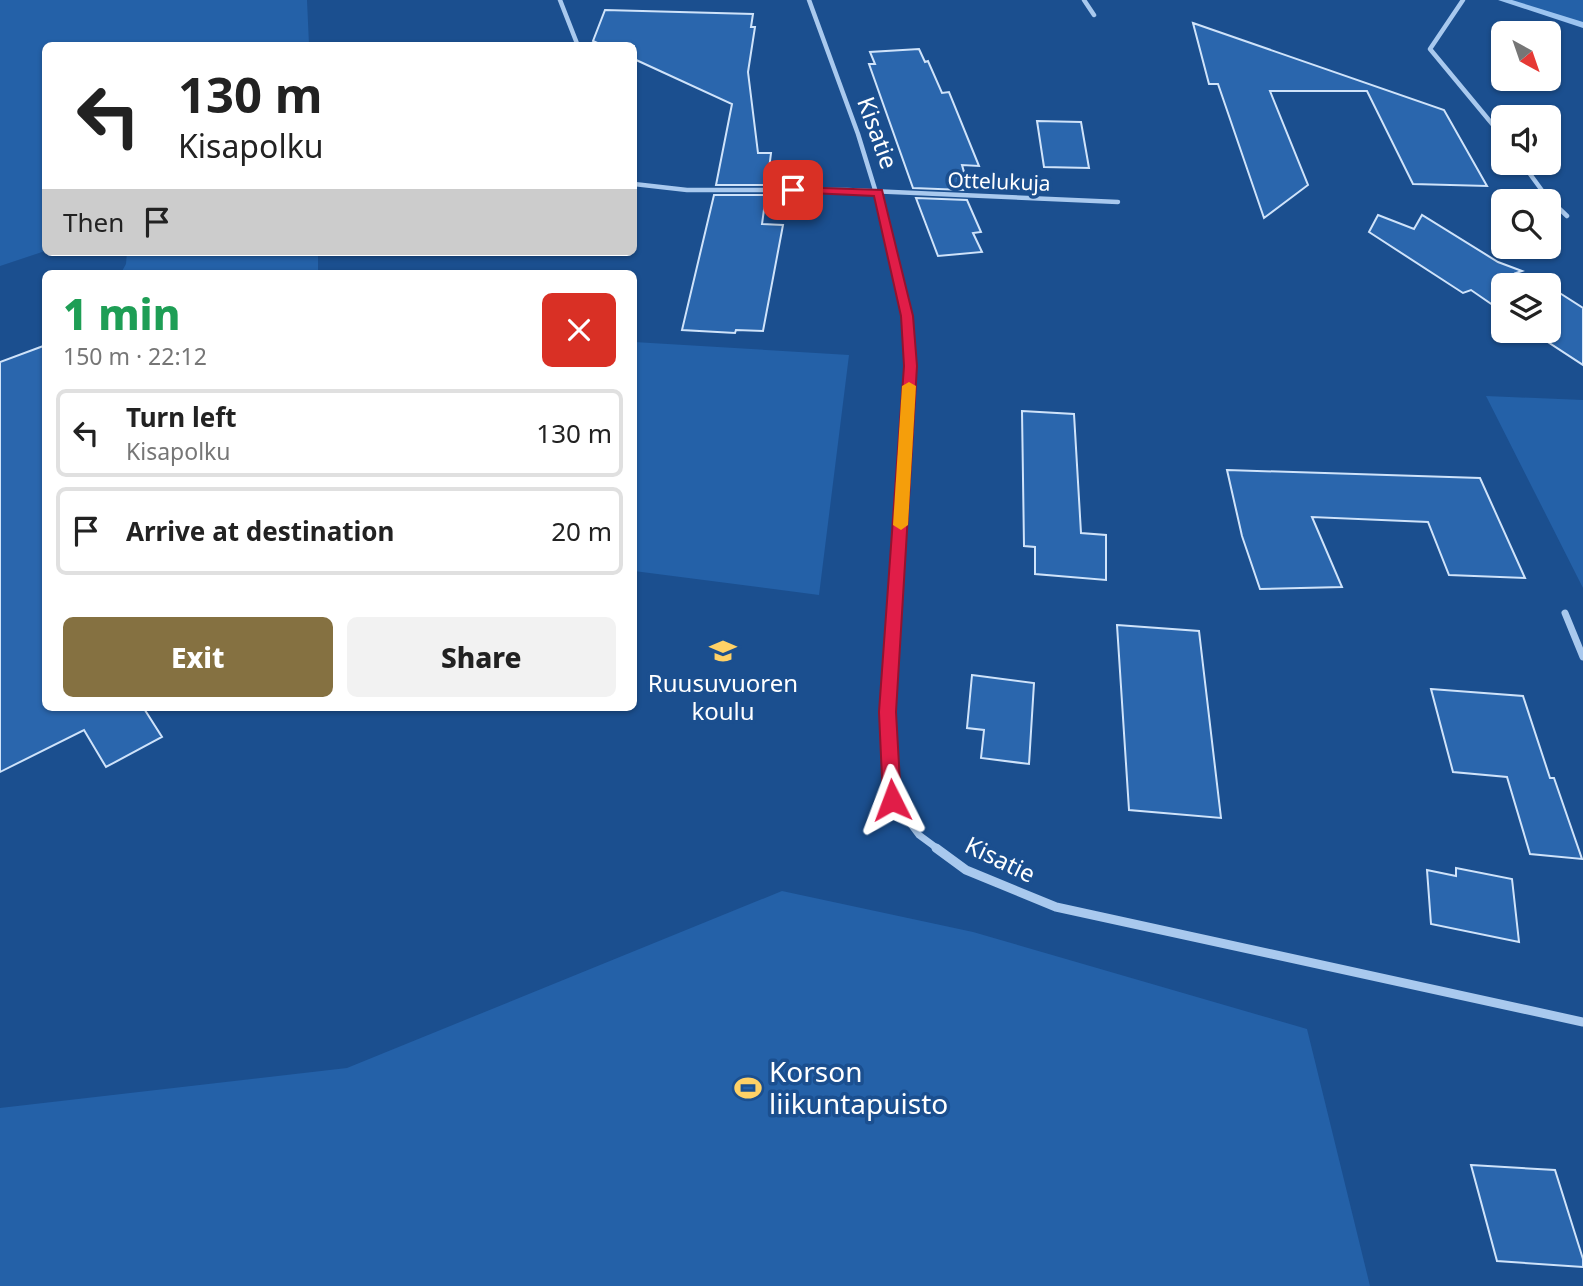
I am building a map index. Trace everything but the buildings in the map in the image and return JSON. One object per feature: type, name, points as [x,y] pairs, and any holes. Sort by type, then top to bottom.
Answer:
[{"type":"street","points":[[560,0],[576,42]]},
{"type":"street","name":"Kisatie","points":[[808,0],[878,193],[907,316],[910,366],[887,712],[892,800],[919,835],[966,870],[1056,907],[1583,1021]]},
{"type":"street","points":[[1084,0],[1094,15]]},
{"type":"street","points":[[1463,0],[1430,49],[1491,123]]},
{"type":"street","points":[[1530,175],[1546,197],[1567,216]]},
{"type":"street","name":"Ottelukuja","points":[[637,184],[687,190],[846,190],[1118,202]]},
{"type":"street","points":[[1565,613],[1583,657]]},
{"type":"shaded area","points":[[0,0],[307,0],[309,42],[42,42],[42,252],[0,266]]},
{"type":"shaded area","points":[[1505,0],[1583,0],[1583,24]]},
{"type":"shaded area","points":[[127,256],[318,256],[318,270],[123,270]]},
{"type":"shaded area","points":[[637,342],[849,355],[819,595],[637,571]]},
{"type":"shaded area","points":[[1486,396],[1583,400],[1583,588],[1582,586]]},
{"type":"shaded area","name":"Korson liikuntapuisto","points":[[782,891],[973,932],[1307,1029],[1370,1286],[0,1286],[0,1108],[347,1068]]},
{"type":"waterway","points":[[1503,0],[1583,25]]},
{"type":"slow traffic","points":[[901,525],[909,386]]},
{"type":"place","name":"Ruusuvuoren koulu","points":[[723,651]]},
{"type":"place","name":"Korson liikuntapuisto","points":[[748,1088]]},
{"type":"route","points":[[793,190],[878,193],[907,316],[910,366],[893,618],[894,645],[887,712],[892,800]]}]
